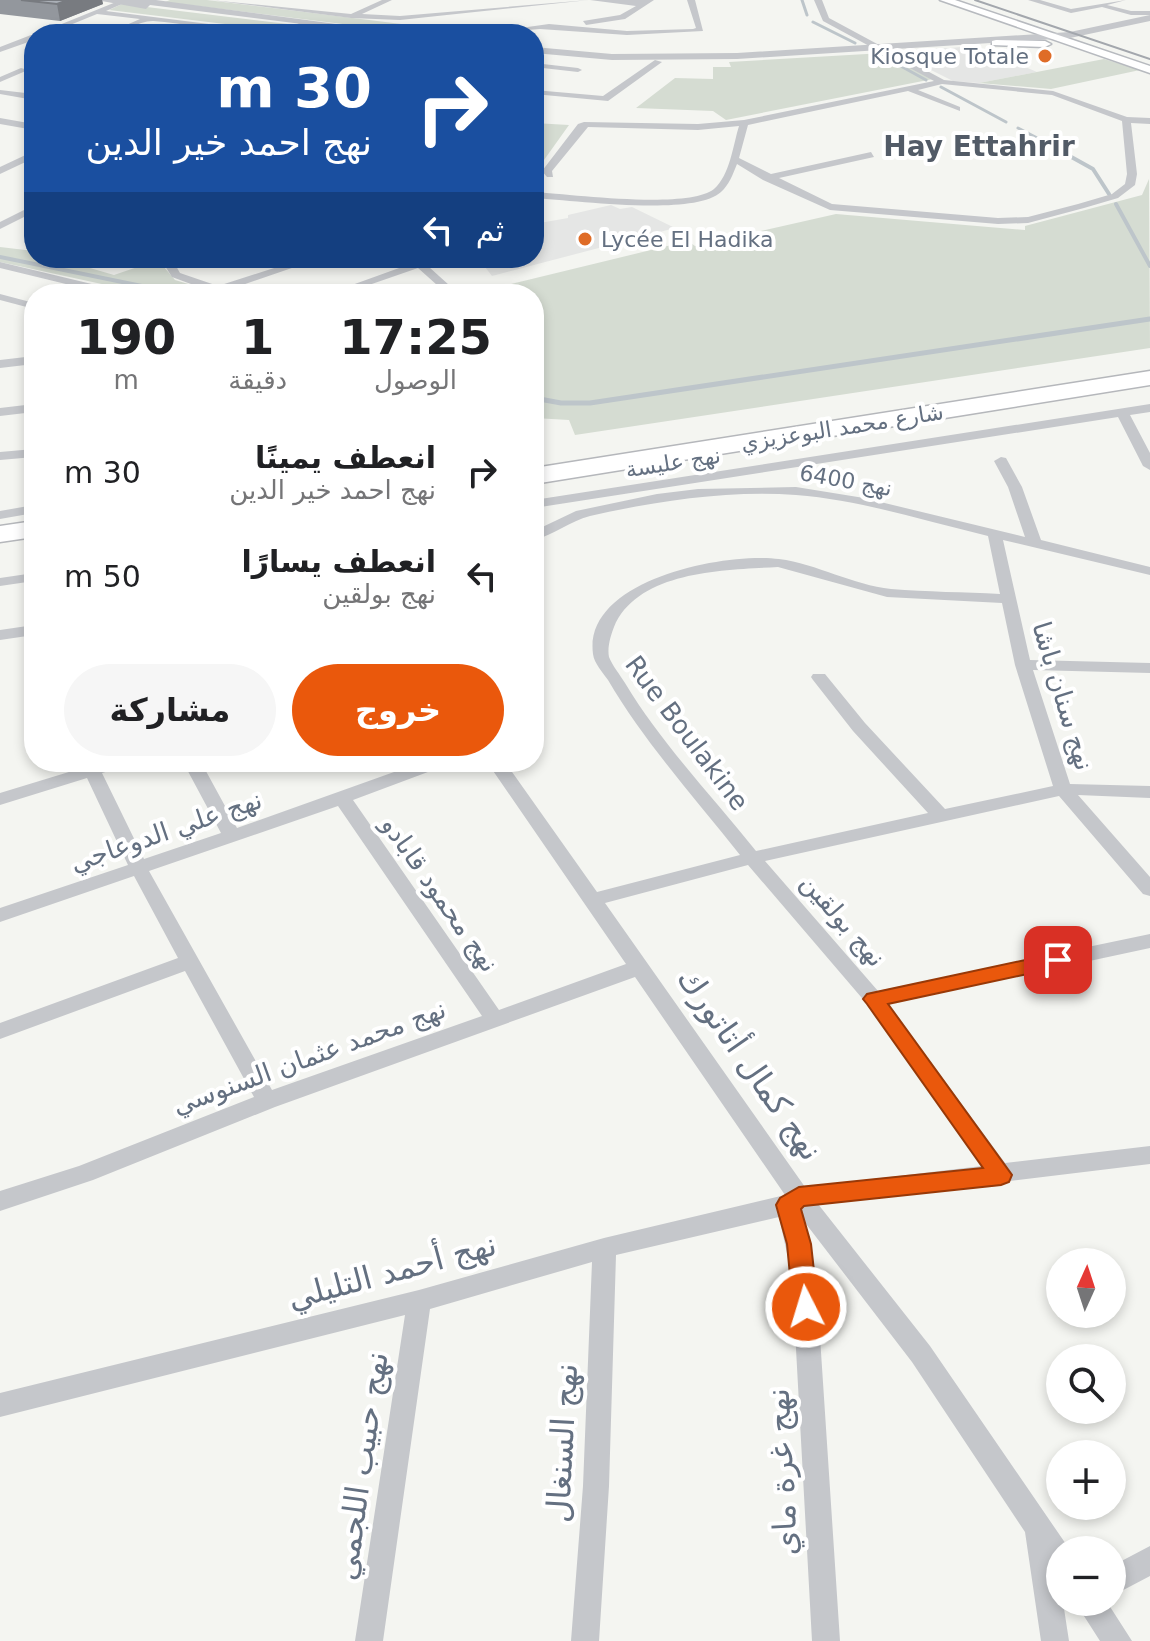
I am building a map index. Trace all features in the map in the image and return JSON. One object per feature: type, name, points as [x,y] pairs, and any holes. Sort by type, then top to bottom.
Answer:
[{"type":"highway","name":"شارع محمد البوعزيزي","points":[[544,455],[1150,361]]},
{"type":"highway","name":"شارع محمد البوعزيزي","points":[[544,474],[1150,378]]},
{"type":"highway","points":[[0,534],[24,530]]},
{"type":"highway","points":[[0,554],[24,551]]},
{"type":"main road","points":[[945,0],[1150,67]]},
{"type":"main road","points":[[961,0],[1086,49],[1150,67]]},
{"type":"main road","points":[[988,16],[1013,31],[998,42]]},
{"type":"main road","points":[[998,42],[1086,49]]},
{"type":"street","points":[[101,0],[314,24]]},
{"type":"street","points":[[214,0],[351,16],[409,18],[585,0]]},
{"type":"street","points":[[301,10],[324,0]]},
{"type":"street","points":[[351,16],[388,0]]},
{"type":"street","points":[[594,0],[646,2]]},
{"type":"street","points":[[544,27],[627,33],[697,31],[700,29],[691,0]]},
{"type":"street","points":[[818,0],[826,19],[942,82]]},
{"type":"street","points":[[1032,0],[1071,11],[1122,0]]},
{"type":"street","points":[[66,24],[127,1]]},
{"type":"street","points":[[544,26],[613,19],[646,2]]},
{"type":"street","points":[[1099,5],[1150,15]]},
{"type":"street","points":[[127,24],[156,7]]},
{"type":"street","points":[[97,12],[156,7],[197,24]]},
{"type":"street","points":[[544,53],[658,62],[998,42],[1059,37],[1150,15]]},
{"type":"street","points":[[305,23],[311,24]]},
{"type":"street","points":[[0,50],[24,41]]},
{"type":"street","points":[[544,52],[665,58],[883,49]]},
{"type":"street","points":[[544,93],[605,99],[658,62]]},
{"type":"street","points":[[544,66],[578,70]]},
{"type":"street","points":[[0,80],[24,73]]},
{"type":"street","points":[[550,175],[547,171],[581,126],[587,124],[698,127],[744,123],[942,82],[1053,93],[1126,120],[1150,121]]},
{"type":"street","points":[[907,88],[957,109]]},
{"type":"street","points":[[0,92],[24,96]]},
{"type":"street","points":[[733,159],[766,178],[843,210],[998,221],[1028,220],[1115,196],[1130,185],[1132,174],[1126,120]]},
{"type":"street","points":[[0,121],[24,125]]},
{"type":"street","points":[[544,195],[695,201],[714,194],[723,183],[744,123]]},
{"type":"street","points":[[766,178],[871,155]]},
{"type":"street","points":[[0,156],[23,160]]},
{"type":"street","points":[[0,171],[23,160]]},
{"type":"street","points":[[0,228],[24,214]]},
{"type":"street","points":[[0,228],[24,224]]},
{"type":"street","points":[[0,265],[79,284]]},
{"type":"street","points":[[171,268],[189,284]]},
{"type":"street","points":[[236,284],[285,268]]},
{"type":"street","points":[[357,284],[398,268]]},
{"type":"street","points":[[424,268],[442,284]]},
{"type":"street","points":[[0,297],[24,303]]},
{"type":"street","points":[[0,361],[24,361]]},
{"type":"street","name":"نهج عليسة","points":[[544,503],[651,492],[1150,408]]},
{"type":"street","points":[[0,412],[24,409]]},
{"type":"street","points":[[1122,412],[1150,466]]},
{"type":"street","points":[[0,456],[24,454]]},
{"type":"street","points":[[1001,461],[1015,487],[1035,544]]},
{"type":"street","name":"نهج 6400","points":[[544,531],[581,514],[651,492],[816,493],[1150,571]]},
{"type":"street","points":[[0,515],[24,511]]},
{"type":"street","name":"نهج سنان باشا","points":[[995,536],[1023,665],[1063,789],[1150,889]]},
{"type":"street","name":"Rue Boulakine","points":[[752,858],[631,706],[601,656],[602,638],[609,621],[628,598],[667,577],[709,567],[755,562],[796,566],[887,593],[1009,599]]},
{"type":"street","points":[[0,582],[24,578]]},
{"type":"street","points":[[0,635],[24,632]]},
{"type":"street","points":[[1023,665],[1150,668]]},
{"type":"street","points":[[819,677],[859,727],[940,815]]},
{"type":"street","points":[[0,799],[74,772]]},
{"type":"street","points":[[93,772],[139,869],[267,1101]]},
{"type":"street","points":[[197,772],[232,836]]},
{"type":"street","name":"نهج علي الدوعاجي","points":[[0,915],[411,772]]},
{"type":"street","name":"نهج كمال أتاتورك","points":[[503,772],[593,900],[794,1201],[921,1354],[1046,1541]]},
{"type":"street","points":[[593,900],[752,858],[1063,789],[1150,792]]},
{"type":"street","name":"نهج محمود قابادو","points":[[342,798],[494,1018]]},
{"type":"street","name":"نهج بولقين","points":[[752,858],[874,999],[1001,1175]]},
{"type":"street","points":[[874,999],[1150,941]]},
{"type":"street","points":[[0,1031],[190,961]]},
{"type":"street","name":"نهج محمد عثمان السنوسي","points":[[0,1201],[85,1173],[267,1101],[638,968]]},
{"type":"street","name":"نهج أحمد التليلي","points":[[0,1405],[419,1301],[604,1248],[794,1201],[1150,1155]]},
{"type":"street","name":"نهج غرة ماي","points":[[794,1201],[804,1276],[826,1641]]},
{"type":"street","name":"نهج السنغال","points":[[585,1641],[596,1486],[604,1248]]},
{"type":"street","name":"نهج حبيب اللجمي","points":[[369,1641],[419,1301]]},
{"type":"street","points":[[1036,1527],[1055,1641]]},
{"type":"street","points":[[1126,1574],[1150,1560]]},
{"type":"street","points":[[1099,1616],[1118,1641]]},
{"type":"shaded area","points":[[207,0],[401,24],[342,24],[165,2]]},
{"type":"shaded area","points":[[122,4],[288,24],[226,24],[109,10]]},
{"type":"shaded area","points":[[976,46],[1037,72],[979,83],[953,81],[895,52]]},
{"type":"shaded area","points":[[884,53],[933,79],[726,120],[713,111],[636,108],[675,78],[713,79],[713,67],[731,67],[729,62]]},
{"type":"shaded area","points":[[1104,59],[1140,70],[1051,89],[979,83]]},
{"type":"shaded area","points":[[544,124],[569,125],[544,160]]},
{"type":"shaded area","points":[[1149,179],[1150,348],[575,435],[569,420],[544,419],[544,284],[511,284],[688,241],[695,246],[836,214],[1025,230],[1025,226],[1142,195]]},
{"type":"shaded area","name":"Lycée El Hadika","points":[[611,205],[620,209],[632,207],[675,228],[544,262],[544,222],[568,218],[568,215]]},
{"type":"shaded area","points":[[0,247],[24,250],[24,267],[0,262]]},
{"type":"shaded area","points":[[28,268],[90,268],[114,275],[135,268],[165,268],[175,280],[188,284],[102,284]]},
{"type":"shaded area","name":"Lycée El Hadika","points":[[486,268],[522,268],[492,276]]},
{"type":"building","points":[[21,0],[68,0],[57,4]]},
{"type":"waterway","points":[[802,0],[807,15]]},
{"type":"waterway","points":[[813,22],[855,43]]},
{"type":"waterway","points":[[879,54],[926,80]]},
{"type":"waterway","points":[[941,87],[1006,122]]},
{"type":"waterway","points":[[1018,128],[1043,141]]},
{"type":"waterway","points":[[1039,139],[1093,169],[1109,194]]},
{"type":"waterway","points":[[1116,204],[1150,266]]},
{"type":"waterway","points":[[0,257],[24,262]]},
{"type":"waterway","points":[[54,268],[132,284]]},
{"type":"waterway","points":[[544,400],[590,403],[1150,319]]},
{"type":"tram line","points":[[975,0],[1150,59]]},
{"type":"place","name":"Kiosque Totale","points":[[1045,56]]},
{"type":"place","name":"Lycée El Hadika","points":[[585,239]]},
{"type":"district","name":"Hay Ettahrir","points":[[979,146]]},
{"type":"route","points":[[806,1307],[799,1244],[788,1205],[799,1197],[1001,1175],[874,999],[1058,960]]}]
